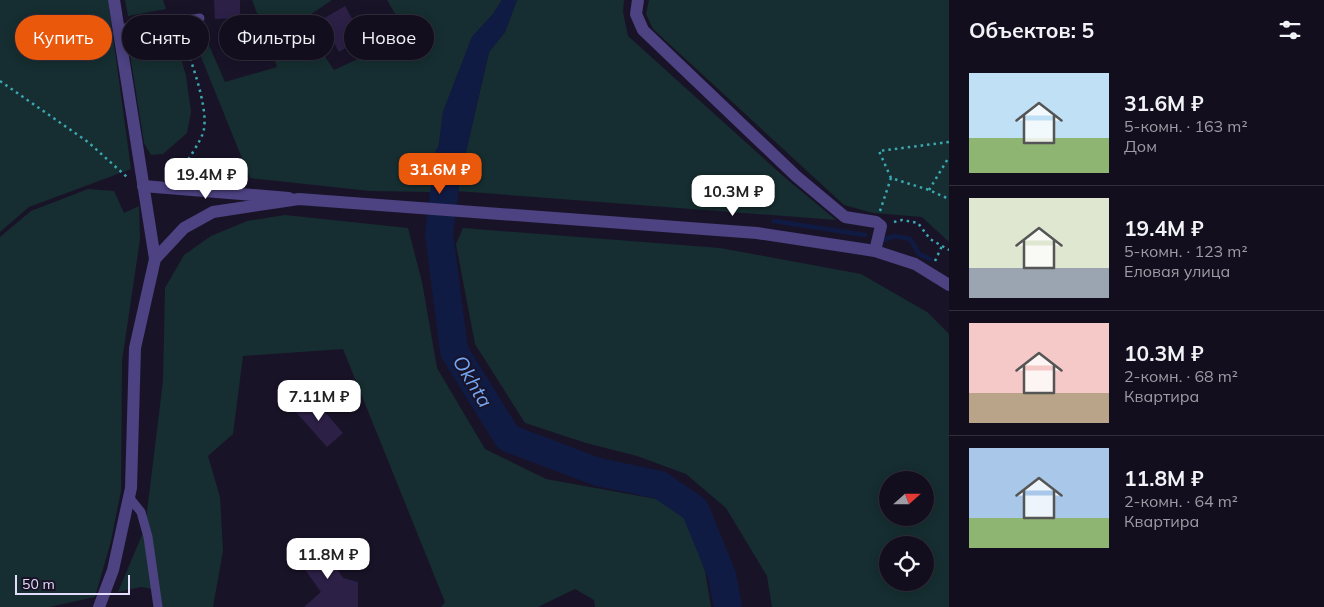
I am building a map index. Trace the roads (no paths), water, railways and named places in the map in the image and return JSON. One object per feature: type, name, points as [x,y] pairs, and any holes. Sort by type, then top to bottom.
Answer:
[{"type":"street","points":[[99,607],[113,570],[131,488],[135,348],[155,260],[114,0]]},
{"type":"street","points":[[638,0],[636,14],[643,30],[796,176],[845,217],[879,224],[875,251]]},
{"type":"street","points":[[143,186],[756,233],[875,251],[915,264],[949,285]]},
{"type":"street","points":[[155,260],[184,228],[213,212],[299,199]]},
{"type":"lane","points":[[118,30],[122,29]]},
{"type":"lane","points":[[129,497],[141,512],[148,537],[158,607]]},
{"type":"water","points":[[502,0],[517,0],[505,32],[489,52],[457,191],[433,192],[443,112],[472,37],[493,14]]},
{"type":"waterway","name":"Okhta","points":[[449,155],[439,233],[454,351],[508,438],[598,472],[660,485],[695,509],[722,575],[728,607]]},
{"type":"waterway","points":[[774,221],[865,235]]},
{"type":"waterway","points":[[883,240],[895,236],[910,239],[919,254],[930,259]]}]
